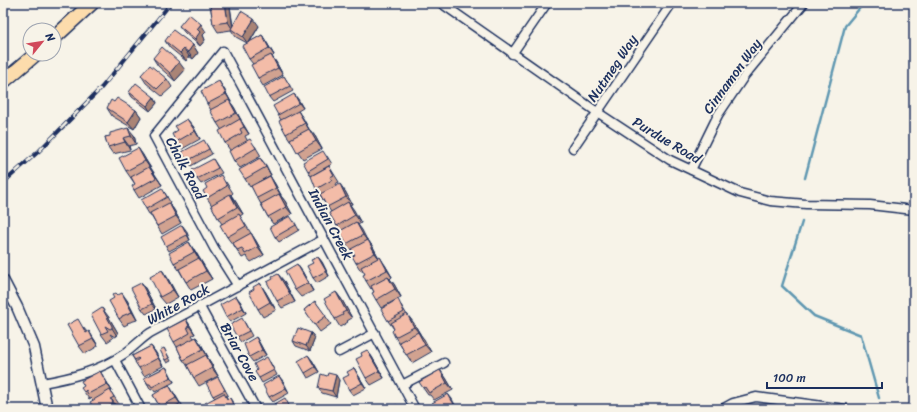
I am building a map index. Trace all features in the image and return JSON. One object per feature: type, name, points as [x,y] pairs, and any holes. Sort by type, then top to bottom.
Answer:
[{"type":"main road","points":[[62,31],[92,3]]},
{"type":"main road","points":[[3,82],[27,62]]},
{"type":"street","name":"Purdue Road","points":[[441,3],[512,54],[670,160],[740,193],[770,200],[806,204],[870,205],[914,210]]},
{"type":"street","points":[[512,54],[547,3]]},
{"type":"street","name":"Nutmeg Way","points":[[573,148],[672,3]]},
{"type":"street","name":"Cinnamon Way","points":[[691,170],[718,115],[745,75],[804,3]]},
{"type":"street","name":"Indian Creek","points":[[223,51],[415,409]]},
{"type":"street","name":"Chalk Road","points":[[223,51],[154,136],[214,248],[238,286]]},
{"type":"street","name":"White Rock","points":[[42,383],[78,375],[115,360],[150,333],[324,240]]},
{"type":"street","points":[[3,280],[23,320],[34,348],[47,409]]},
{"type":"street","name":"Briar Cove","points":[[200,306],[256,409]]},
{"type":"street","points":[[339,352],[375,333]]},
{"type":"street","points":[[115,360],[141,409]]},
{"type":"street","points":[[402,385],[444,363]]},
{"type":"street","points":[[722,409],[733,403],[756,397],[816,407],[845,409]]},
{"type":"building","points":[[210,3],[225,3],[228,22],[213,24]]},
{"type":"building","points":[[241,11],[254,19],[243,37],[231,29]]},
{"type":"building","points":[[189,14],[201,24],[197,29],[200,32],[195,39],[179,26]]},
{"type":"building","points":[[173,30],[193,45],[188,52],[184,49],[180,53],[165,41]]},
{"type":"building","points":[[262,35],[269,48],[249,59],[242,46]]},
{"type":"building","points":[[162,47],[179,62],[170,73],[153,58]]},
{"type":"building","points":[[271,55],[278,68],[258,78],[251,65]]},
{"type":"building","points":[[150,65],[167,79],[157,89],[141,75]]},
{"type":"building","points":[[284,76],[290,86],[269,97],[264,87]]},
{"type":"building","points":[[219,81],[226,94],[207,104],[201,91]]},
{"type":"building","points":[[136,83],[154,97],[147,106],[129,92]]},
{"type":"building","points":[[294,94],[299,103],[278,115],[273,106]]},
{"type":"building","points":[[117,98],[136,110],[128,122],[107,108],[111,100],[114,102]]},
{"type":"building","points":[[229,100],[236,113],[217,123],[210,110]]},
{"type":"building","points":[[298,111],[305,123],[286,134],[279,121]]},
{"type":"building","points":[[187,119],[195,131],[176,142],[172,134],[178,130],[175,126]]},
{"type":"building","points":[[240,119],[244,127],[240,129],[242,133],[225,143],[219,131]]},
{"type":"building","points":[[128,128],[131,136],[123,138],[125,142],[108,147],[105,137],[110,136],[110,133]]},
{"type":"building","points":[[309,129],[316,141],[297,152],[290,139]]},
{"type":"building","points":[[250,139],[256,148],[234,161],[229,151]]},
{"type":"building","points":[[204,140],[209,149],[187,161],[182,152]]},
{"type":"building","points":[[138,148],[145,161],[126,171],[119,158]]},
{"type":"building","points":[[323,151],[328,159],[308,171],[303,162]]},
{"type":"building","points":[[260,158],[266,167],[245,179],[239,170]]},
{"type":"building","points":[[213,159],[218,168],[197,179],[192,170]]},
{"type":"building","points":[[329,166],[334,175],[330,177],[332,180],[316,189],[311,176]]},
{"type":"building","points":[[149,167],[156,178],[134,190],[132,186],[135,184],[131,177]]},
{"type":"building","points":[[221,175],[227,186],[207,198],[203,191],[207,188],[205,184]]},
{"type":"building","points":[[270,176],[276,188],[257,198],[251,186]]},
{"type":"building","points":[[340,184],[346,197],[327,207],[320,194]]},
{"type":"building","points":[[162,188],[167,197],[146,209],[141,200]]},
{"type":"building","points":[[230,194],[237,207],[218,218],[211,205]]},
{"type":"building","points":[[279,194],[286,207],[268,217],[261,204]]},
{"type":"building","points":[[348,202],[355,215],[337,226],[329,213]]},
{"type":"building","points":[[169,203],[176,216],[157,226],[150,213]]},
{"type":"building","points":[[239,214],[246,226],[227,237],[220,225]]},
{"type":"building","points":[[290,216],[296,225],[275,237],[270,227]]},
{"type":"building","points":[[356,222],[363,235],[346,244],[340,231]]},
{"type":"building","points":[[182,225],[187,235],[166,246],[161,237]]},
{"type":"building","points":[[251,233],[258,247],[245,254],[242,248],[237,250],[233,243]]},
{"type":"building","points":[[368,240],[375,253],[356,263],[352,256],[355,255],[351,249]]},
{"type":"building","points":[[189,242],[194,252],[174,263],[169,253]]},
{"type":"building","points":[[318,257],[326,271],[313,278],[307,266],[313,263],[311,260]]},
{"type":"building","points":[[380,257],[387,270],[366,281],[363,275],[365,274],[361,267]]},
{"type":"building","points":[[199,258],[206,271],[186,282],[179,269]]},
{"type":"building","points":[[297,264],[308,283],[295,290],[285,271]]},
{"type":"building","points":[[162,270],[173,290],[160,297],[150,277]]},
{"type":"building","points":[[278,274],[290,294],[277,301],[267,282]]},
{"type":"building","points":[[388,277],[395,289],[376,300],[372,293],[374,292],[371,286]]},
{"type":"building","points":[[141,283],[152,304],[142,309],[131,288]]},
{"type":"building","points":[[260,283],[270,302],[258,309],[249,292],[254,289],[253,287]]},
{"type":"building","points":[[336,292],[346,311],[342,313],[343,315],[335,319],[324,299]]},
{"type":"building","points":[[116,293],[118,295],[122,293],[132,312],[122,316],[119,319],[109,301],[114,298],[112,295]]},
{"type":"building","points":[[236,296],[243,308],[226,317],[220,305]]},
{"type":"building","points":[[398,299],[404,312],[388,321],[381,309]]},
{"type":"building","points":[[315,301],[326,316],[314,325],[304,310]]},
{"type":"building","points":[[102,308],[112,328],[110,329],[105,326],[108,331],[101,334],[91,315]]},
{"type":"building","points":[[407,314],[414,327],[395,337],[392,331],[394,329],[391,323]]},
{"type":"building","points":[[242,318],[249,331],[237,337],[230,325]]},
{"type":"building","points":[[78,319],[86,333],[89,331],[93,339],[79,346],[67,325]]},
{"type":"building","points":[[186,319],[189,326],[187,327],[190,333],[174,342],[167,329]]},
{"type":"building","points":[[298,328],[311,333],[306,346],[293,341]]},
{"type":"building","points":[[418,332],[425,345],[406,355],[399,342]]},
{"type":"building","points":[[196,337],[203,349],[183,360],[177,347]]},
{"type":"building","points":[[256,337],[262,350],[249,357],[244,344]]},
{"type":"building","points":[[151,346],[158,358],[139,368],[135,362],[139,359],[138,358],[135,360],[132,356]]},
{"type":"building","points":[[164,348],[169,358],[165,360],[160,350]]},
{"type":"building","points":[[367,350],[379,371],[366,378],[356,359],[362,356],[361,353]]},
{"type":"building","points":[[206,355],[212,368],[194,378],[187,365]]},
{"type":"building","points":[[308,355],[315,367],[305,373],[298,361]]},
{"type":"building","points":[[267,357],[274,370],[259,378],[255,372],[257,370],[254,364]]},
{"type":"building","points":[[166,367],[171,377],[152,387],[148,384],[144,378]]},
{"type":"building","points":[[354,368],[362,383],[349,390],[343,378],[349,375],[347,372]]},
{"type":"building","points":[[440,370],[447,383],[429,393],[419,382]]},
{"type":"building","points":[[100,371],[107,384],[88,394],[86,390],[84,392],[81,388],[84,386],[81,381]]},
{"type":"building","points":[[328,373],[336,375],[332,391],[318,388],[321,374],[327,376]]},
{"type":"building","points":[[279,376],[286,388],[269,397],[263,385]]},
{"type":"building","points":[[218,377],[225,390],[213,396],[206,383]]},
{"type":"building","points":[[169,385],[176,398],[160,407],[153,395]]},
{"type":"building","points":[[110,390],[114,397],[110,399],[112,400],[113,404],[104,409],[94,409],[90,402]]},
{"type":"building","points":[[224,393],[227,399],[230,398],[233,405],[225,409],[208,409],[205,403]]},
{"type":"building","points":[[448,394],[455,406],[450,409],[435,409],[432,403]]},
{"type":"building","points":[[285,398],[291,409],[276,409],[273,405]]},
{"type":"building","points":[[181,403],[184,409],[171,409]]},
{"type":"building","points":[[397,405],[398,409],[383,409],[383,408]]},
{"type":"waterway","points":[[805,178],[845,26],[864,3]]},
{"type":"waterway","points":[[802,222],[782,286],[814,316],[861,335],[879,398]]},
{"type":"railway","points":[[3,183],[39,151],[102,87],[171,3]]}]
